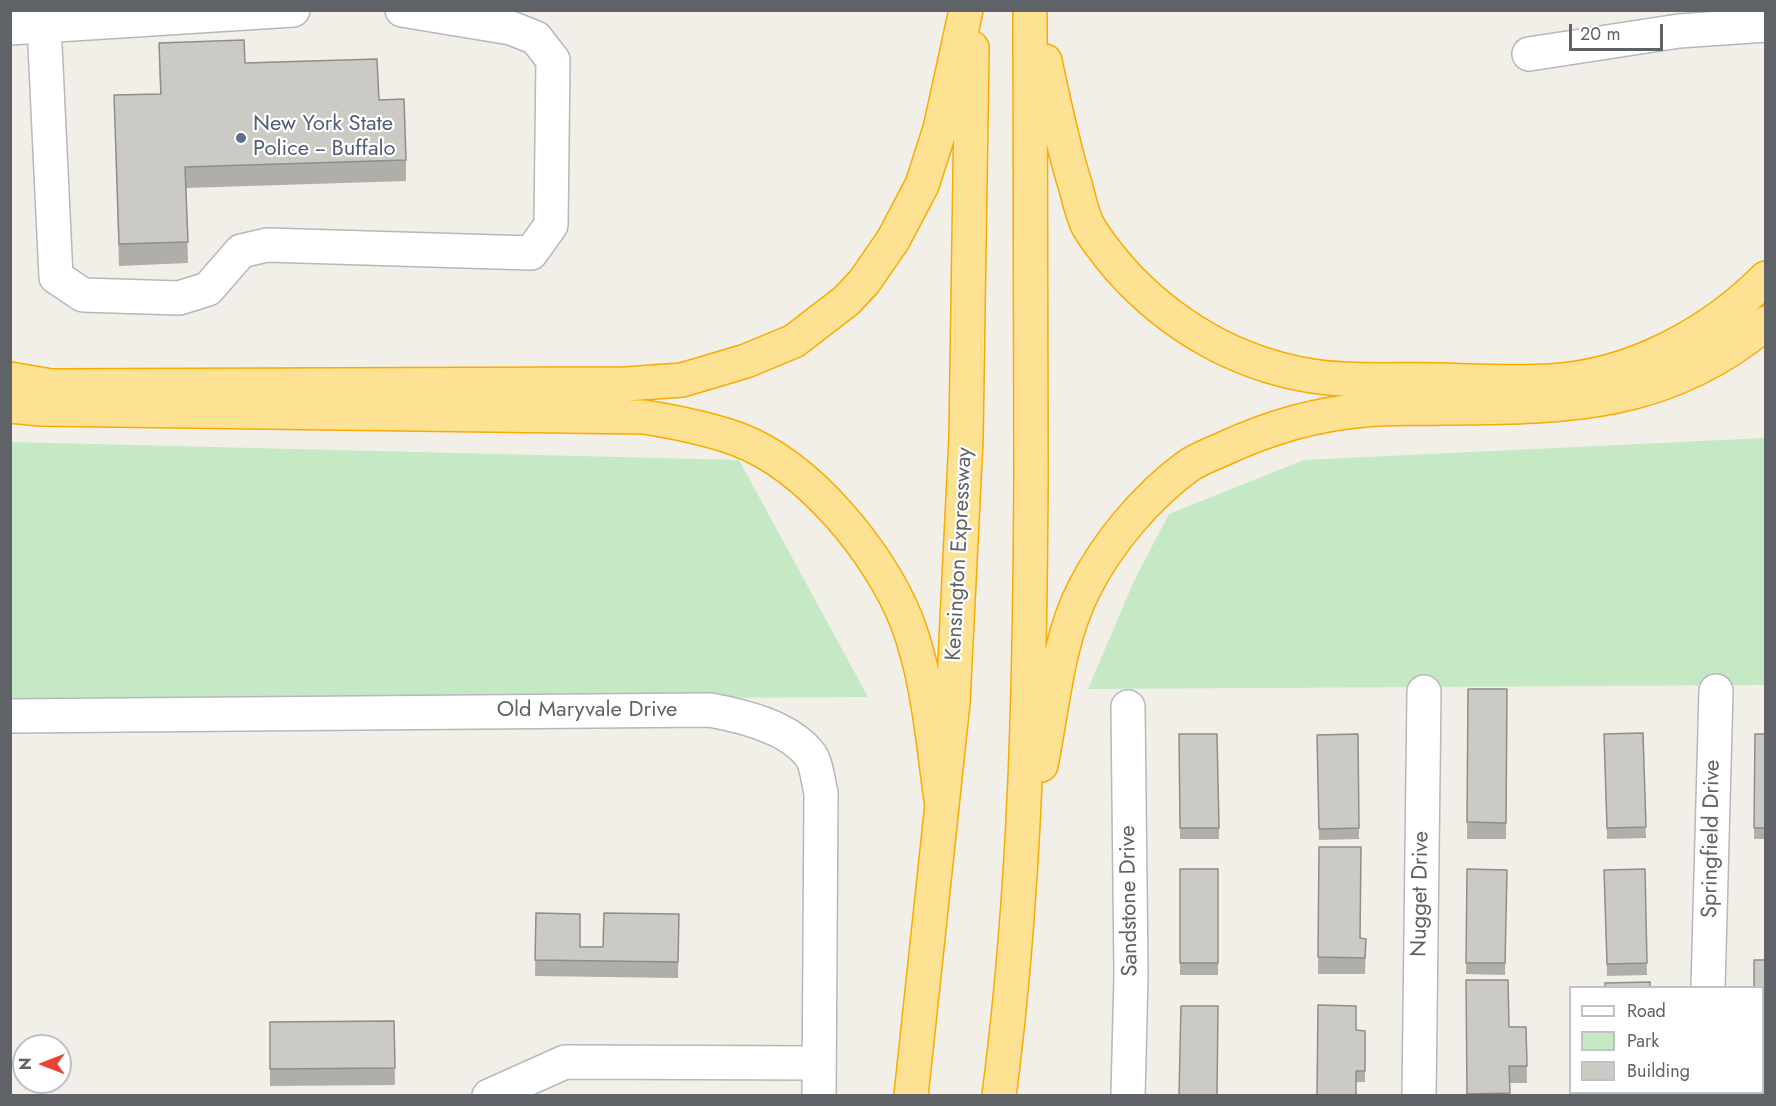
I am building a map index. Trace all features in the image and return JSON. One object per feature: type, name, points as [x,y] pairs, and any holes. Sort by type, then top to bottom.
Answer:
[{"type":"highway","points":[[10,379],[51,386],[626,384],[682,380],[746,361],[794,341],[846,301],[864,282],[892,240],[926,174],[940,129],[966,10]]},
{"type":"highway","name":"Kensington Expressway","points":[[911,1095],[953,702],[966,438],[972,10]]},
{"type":"highway","points":[[999,1095],[1007,1037],[1021,861],[1030,548],[1030,10]]},
{"type":"highway","points":[[1035,10],[1058,124],[1087,224],[1120,269],[1156,305],[1206,341],[1257,363],[1313,376],[1352,379],[1552,381],[1604,373],[1652,357],[1706,328],[1745,299],[1766,278]]},
{"type":"highway","points":[[1021,861],[1065,637],[1083,590],[1102,558],[1129,522],[1153,496],[1190,465],[1274,427],[1307,418],[1366,410],[1548,407],[1602,400],[1654,388],[1692,372],[1733,349],[1766,323]]},
{"type":"highway","points":[[10,406],[41,409],[644,417],[685,423],[738,440],[775,459],[820,496],[854,530],[884,576],[907,622],[922,675],[942,806]]},
{"type":"street","points":[[10,28],[44,24],[293,10]]},
{"type":"street","points":[[44,24],[56,277],[83,295],[179,298],[208,289],[241,251],[267,246],[531,253],[551,225],[553,60],[536,38],[511,28],[402,10]]},
{"type":"street","points":[[1528,54],[1679,32],[1766,25]]},
{"type":"street","name":"Springfield Drive","points":[[1708,986],[1716,691]]},
{"type":"street","name":"Nugget Drive","points":[[1419,1095],[1424,692]]},
{"type":"street","name":"Sandstone Drive","points":[[1128,707],[1131,974],[1128,1095]]},
{"type":"street","name":"Old Maryvale Drive","points":[[10,716],[710,710],[732,714],[788,735],[812,758],[821,793],[819,1095]]},
{"type":"street","points":[[489,1095],[565,1062],[819,1063]]},
{"type":"green space","points":[[1765,438],[1765,685],[1088,689],[1134,581],[1169,514],[1304,460]]},
{"type":"green space","points":[[11,442],[739,460],[868,697],[11,702]]},
{"type":"building","points":[[244,40],[245,63],[377,59],[379,100],[404,99],[406,160],[185,167],[188,242],[119,244],[114,95],[161,94],[159,43]]},
{"type":"building","points":[[1468,689],[1507,689],[1506,823],[1467,822]]},
{"type":"building","points":[[1643,733],[1646,827],[1607,828],[1604,734]]},
{"type":"building","points":[[1179,734],[1217,734],[1219,828],[1180,828]]},
{"type":"building","points":[[1358,734],[1359,828],[1319,829],[1317,735]]},
{"type":"building","points":[[1755,734],[1766,734],[1766,828],[1754,828]]},
{"type":"building","points":[[1319,847],[1361,847],[1360,938],[1366,939],[1365,958],[1318,957]]},
{"type":"building","points":[[1180,869],[1218,869],[1218,963],[1180,963]]},
{"type":"building","points":[[1467,869],[1507,870],[1505,963],[1466,963]]},
{"type":"building","points":[[1645,869],[1647,963],[1607,964],[1604,870]]},
{"type":"building","points":[[536,913],[580,914],[580,947],[603,947],[604,913],[679,914],[678,962],[535,960]]},
{"type":"building","points":[[1754,960],[1766,960],[1766,1056],[1764,1056],[1764,986],[1754,986]]},
{"type":"building","points":[[1466,980],[1508,980],[1509,1027],[1526,1027],[1527,1066],[1509,1066],[1510,1093],[1467,1094]]},
{"type":"building","points":[[1650,982],[1650,986],[1605,986],[1605,983]]},
{"type":"building","points":[[1318,1005],[1356,1006],[1356,1030],[1365,1031],[1365,1071],[1356,1071],[1356,1095],[1317,1095]]},
{"type":"building","points":[[1181,1006],[1218,1006],[1217,1095],[1179,1095]]},
{"type":"building","points":[[394,1021],[395,1068],[270,1069],[270,1022]]},
{"type":"place","name":"New York State Police -- Buffalo","points":[[241,138]]}]
